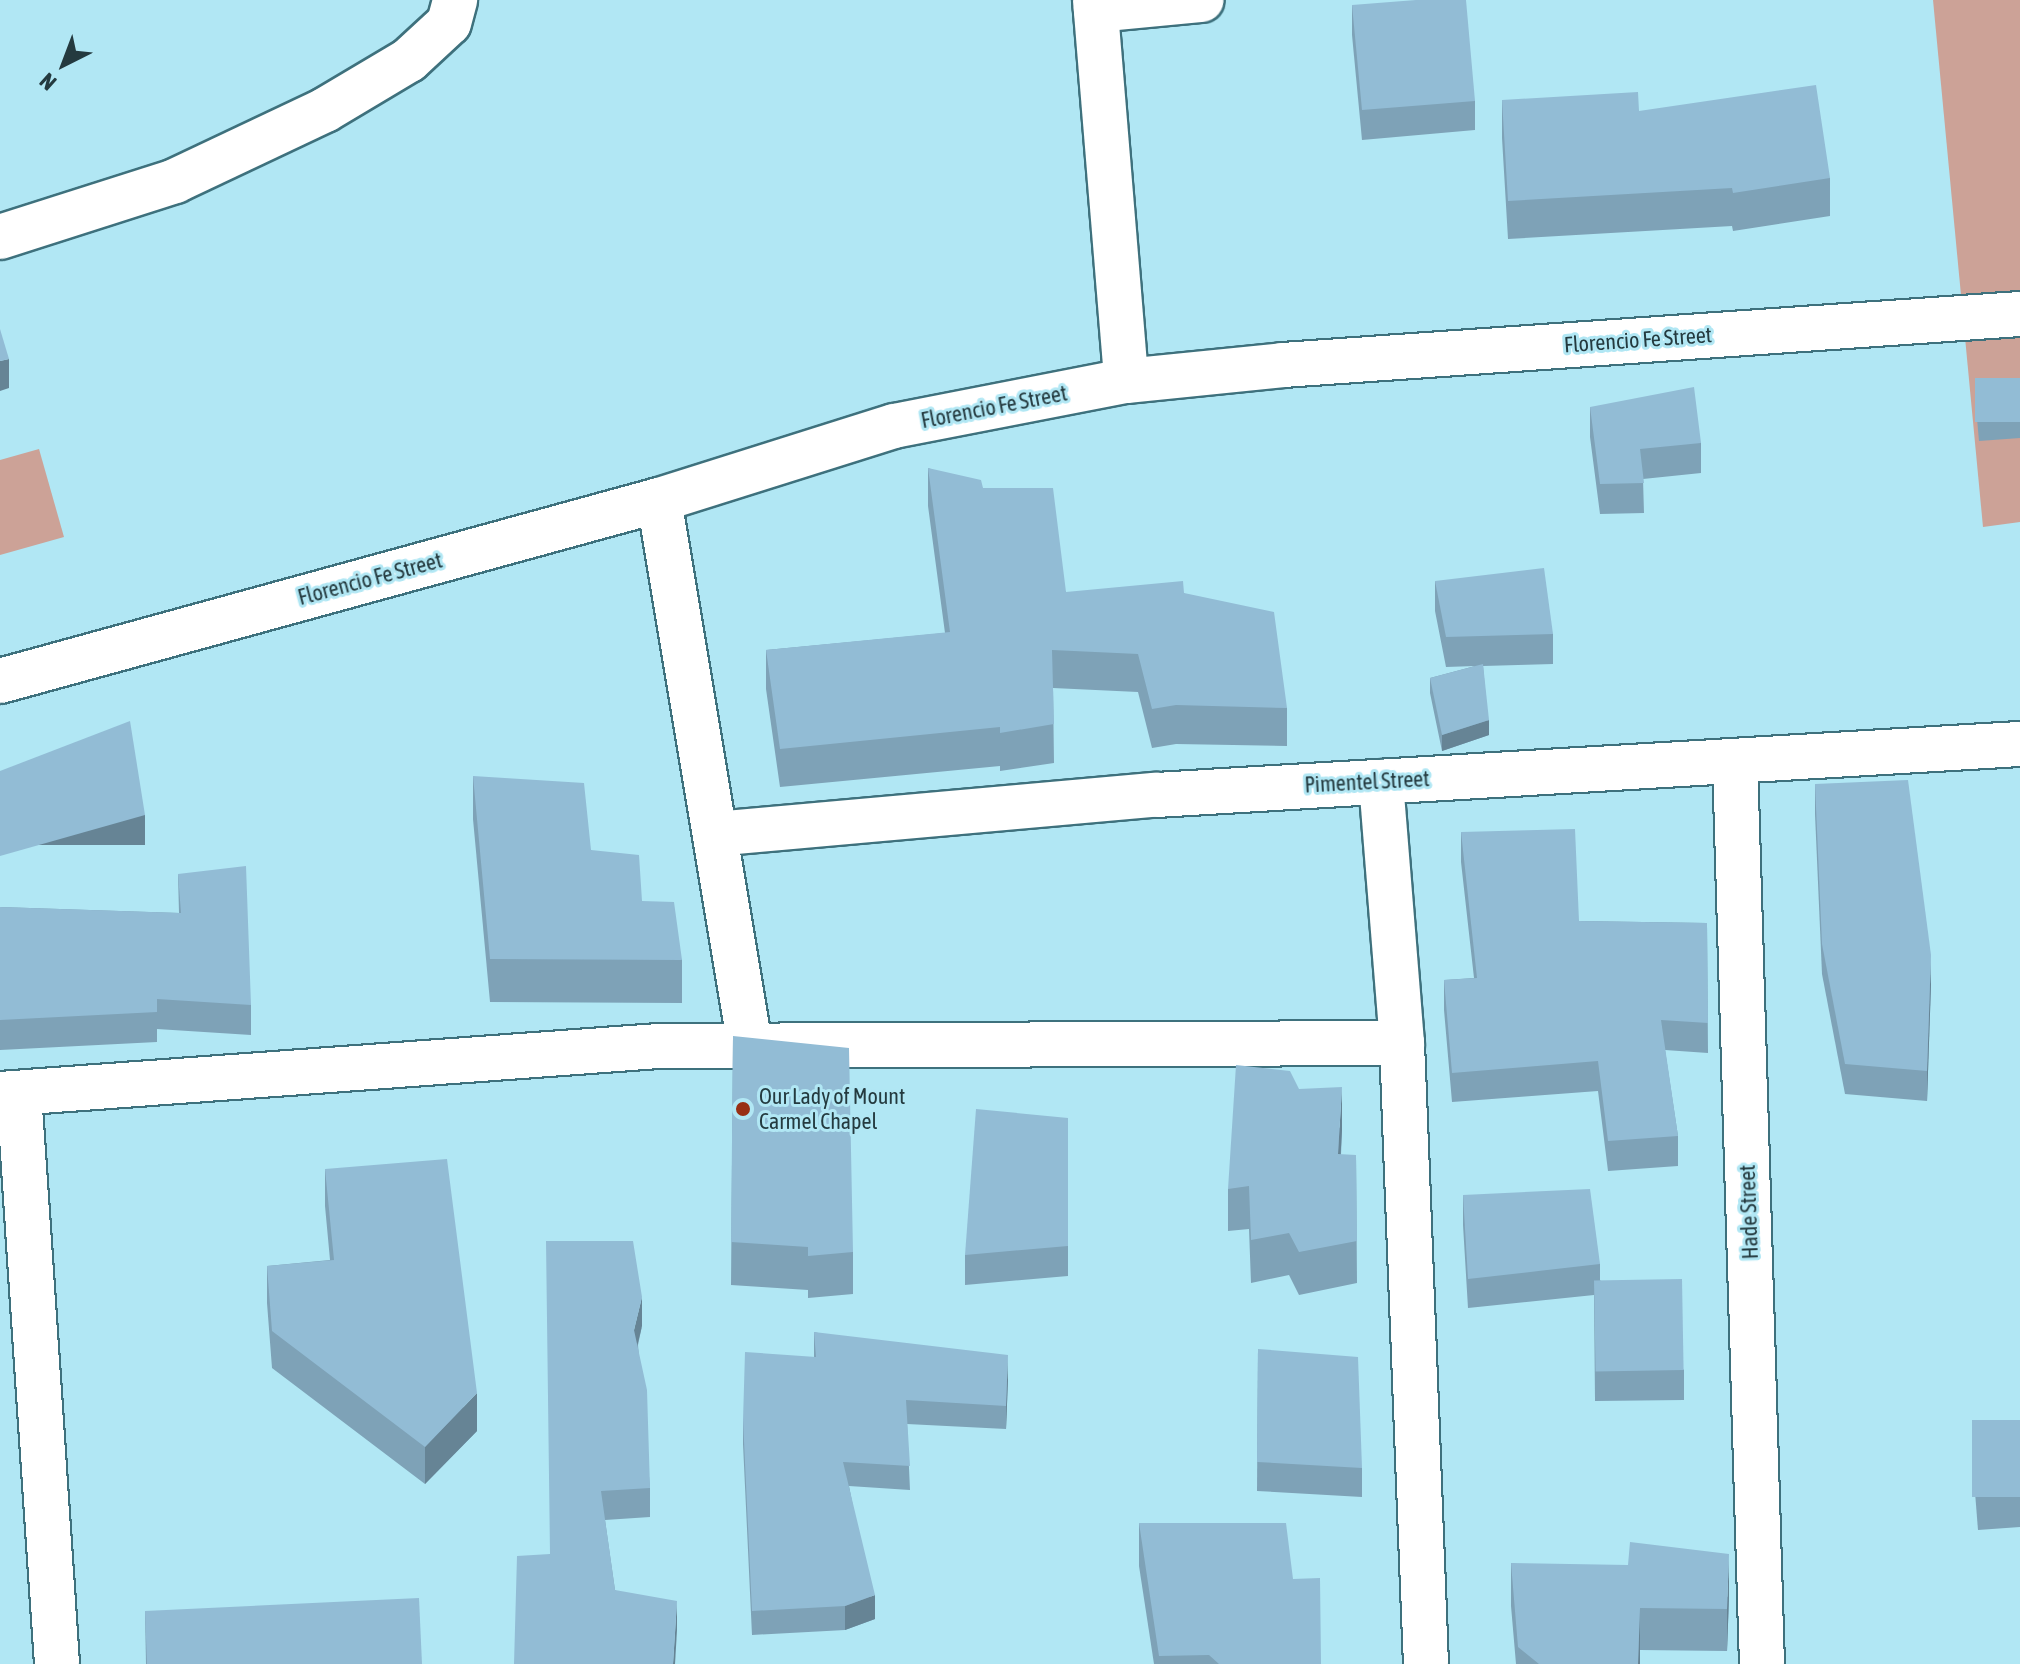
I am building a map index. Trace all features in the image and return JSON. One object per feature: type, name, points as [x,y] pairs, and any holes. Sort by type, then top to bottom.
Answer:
[{"type":"street","points":[[0,237],[175,181],[325,110],[409,60],[449,23],[455,0]]},
{"type":"street","points":[[1126,381],[1095,5],[1202,0]]},
{"type":"street","name":"Florencio Fe Street","points":[[0,681],[659,500],[894,426],[1126,381],[1283,365],[2020,314]]},
{"type":"street","points":[[659,500],[750,1046]]},
{"type":"street","name":"Pimentel Street","points":[[715,834],[1156,795],[2020,744]]},
{"type":"street","name":"Hade Street","points":[[1735,761],[1762,1664]]},
{"type":"street","points":[[1381,782],[1402,1043],[1426,1664]]},
{"type":"street","points":[[57,1664],[10,1094],[658,1046],[1402,1043]]},
{"type":"shaded area","points":[[1933,0],[2020,0],[2020,522],[1983,527]]},
{"type":"shaded area","points":[[39,449],[64,537],[0,555],[0,460]]},
{"type":"building","points":[[1466,0],[1475,101],[1362,110],[1352,5]]},
{"type":"building","points":[[1816,85],[1830,178],[1733,193],[1732,188],[1508,201],[1502,100],[1638,92],[1639,111]]},
{"type":"building","points":[[0,329],[9,359],[0,361]]},
{"type":"building","points":[[1975,378],[2020,378],[2020,422],[1975,422]]},
{"type":"building","points":[[1694,387],[1701,443],[1640,449],[1644,483],[1600,484],[1590,407]]},
{"type":"building","points":[[928,468],[981,480],[983,488],[1053,488],[1066,592],[1183,581],[1184,593],[1274,612],[1287,708],[1176,705],[1152,709],[1138,654],[1052,650],[1054,724],[1000,733],[1000,727],[780,749],[766,650],[950,632]]},
{"type":"building","points":[[1544,568],[1553,634],[1446,637],[1435,581]]},
{"type":"building","points":[[1483,664],[1489,720],[1442,735],[1430,678]]},
{"type":"building","points":[[130,721],[145,815],[0,856],[0,771]]},
{"type":"building","points":[[473,776],[584,783],[591,850],[639,855],[642,901],[674,902],[682,960],[490,959]]},
{"type":"building","points":[[1908,780],[1931,955],[1927,1071],[1845,1064],[1822,944],[1815,784]]},
{"type":"building","points":[[1575,829],[1579,921],[1707,923],[1708,1023],[1661,1020],[1678,1136],[1608,1141],[1598,1061],[1452,1073],[1444,980],[1477,978],[1461,832]]},
{"type":"building","points":[[246,866],[251,1005],[157,999],[157,1012],[0,1020],[0,907],[181,913],[178,874]]},
{"type":"building","points":[[733,1036],[849,1048],[853,1252],[808,1256],[808,1247],[731,1242]]},
{"type":"building","points":[[1236,1065],[1290,1071],[1299,1089],[1342,1087],[1338,1154],[1356,1155],[1357,1241],[1299,1252],[1289,1233],[1251,1240],[1249,1186],[1228,1189]]},
{"type":"building","points":[[976,1109],[1068,1118],[1068,1246],[965,1255]]},
{"type":"building","points":[[447,1159],[477,1393],[425,1447],[272,1331],[267,1266],[334,1260],[325,1169]]},
{"type":"building","points":[[1590,1189],[1600,1264],[1468,1279],[1463,1195]]},
{"type":"building","points":[[546,1241],[633,1241],[642,1297],[634,1330],[647,1390],[650,1488],[601,1491],[615,1590],[677,1601],[673,1664],[514,1664],[517,1556],[550,1554]]},
{"type":"building","points":[[1682,1279],[1684,1370],[1596,1372],[1594,1281]]},
{"type":"building","points":[[814,1332],[1008,1355],[1006,1406],[906,1400],[910,1466],[843,1462],[875,1595],[845,1606],[752,1611],[743,1420],[745,1352],[816,1357]]},
{"type":"building","points":[[1258,1349],[1358,1357],[1362,1468],[1257,1462]]},
{"type":"building","points":[[1972,1420],[2020,1420],[2020,1497],[1972,1497]]},
{"type":"building","points":[[1139,1523],[1286,1523],[1293,1579],[1320,1578],[1321,1664],[1219,1664],[1209,1655],[1159,1656]]},
{"type":"building","points":[[1630,1542],[1729,1554],[1727,1609],[1640,1608],[1638,1664],[1539,1664],[1518,1647],[1511,1563],[1628,1565]]},
{"type":"building","points":[[419,1598],[422,1664],[147,1664],[145,1611]]},
{"type":"place","name":"Our Lady of Mount Carmel Chapel","points":[[743,1109]]}]
